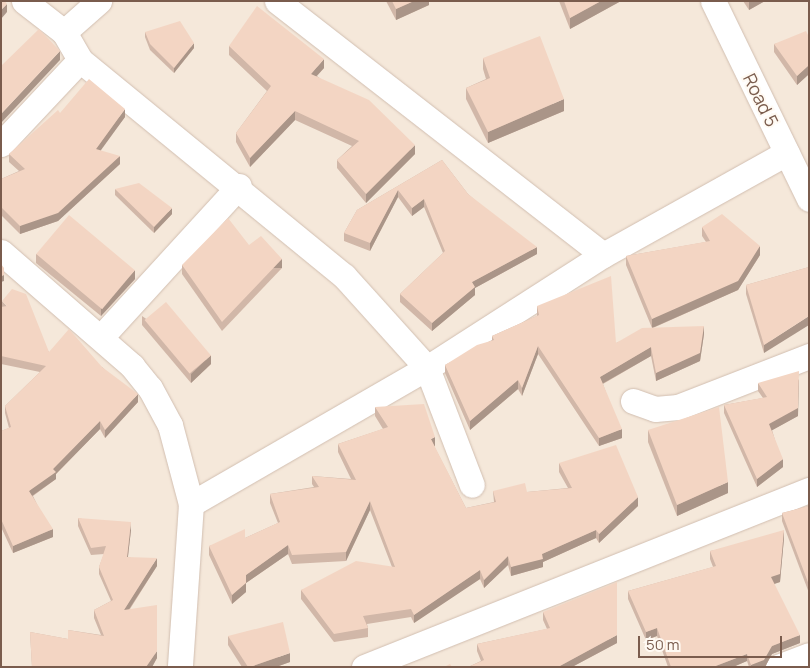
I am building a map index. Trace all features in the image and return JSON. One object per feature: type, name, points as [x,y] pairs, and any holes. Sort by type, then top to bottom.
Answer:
[{"type":"street","points":[[24,1],[64,32],[80,60],[239,186],[344,276],[427,368],[472,485]]},
{"type":"street","points":[[64,32],[99,1]]},
{"type":"street","points":[[277,1],[603,255]]},
{"type":"street","name":"Road 5","points":[[713,1],[809,199]]},
{"type":"street","points":[[1,144],[80,60]]},
{"type":"street","points":[[191,504],[427,368],[603,255],[786,153]]},
{"type":"street","points":[[102,336],[239,186]]},
{"type":"street","points":[[1,252],[102,336],[150,388],[166,417],[191,504],[180,667]]},
{"type":"street","points":[[633,401],[655,409],[678,407],[809,356]]},
{"type":"street","points":[[364,667],[809,490]]},
{"type":"street","points":[[778,667],[809,655]]},
{"type":"shaded area","points":[[1,1],[809,1],[809,667],[1,667]]},
{"type":"building","points":[[1,1],[5,1],[7,4],[1,10]]},
{"type":"building","points":[[392,1],[414,1],[396,9]]},
{"type":"building","points":[[564,1],[601,1],[570,18]]},
{"type":"building","points":[[257,6],[324,59],[311,74],[369,100],[415,145],[366,194],[337,160],[359,141],[295,111],[250,158],[236,133],[271,86],[229,46]]},
{"type":"building","points":[[180,21],[194,43],[174,68],[150,44],[145,32]]},
{"type":"building","points":[[39,29],[60,51],[1,114],[1,66]]},
{"type":"building","points":[[806,31],[809,37],[809,68],[808,66],[797,76],[774,44]]},
{"type":"building","points":[[540,36],[564,99],[488,132],[466,88],[490,78],[483,58]]},
{"type":"building","points":[[89,79],[125,109],[96,149],[120,156],[58,213],[20,226],[1,207],[1,179],[25,169],[9,154],[58,110],[60,113]]},
{"type":"building","points":[[442,160],[468,194],[537,247],[472,282],[475,287],[432,323],[400,294],[445,251],[424,199],[412,208],[398,190],[370,243],[344,233],[357,210]]},
{"type":"building","points":[[139,183],[172,208],[154,227],[115,189]]},
{"type":"building","points":[[722,214],[760,246],[738,281],[652,319],[626,256],[710,241],[702,227]]},
{"type":"building","points":[[69,215],[135,270],[102,309],[36,254]]},
{"type":"building","points":[[228,218],[249,245],[261,236],[282,259],[222,322],[182,265]]},
{"type":"building","points":[[1,264],[4,268],[4,275],[1,276]]},
{"type":"building","points":[[809,267],[809,316],[764,345],[746,285]]},
{"type":"building","points":[[611,276],[616,343],[642,328],[704,326],[700,353],[656,373],[651,347],[600,377],[622,429],[599,438],[538,346],[522,388],[518,380],[470,421],[445,365],[477,345],[494,340],[492,336],[539,315],[537,306]]},
{"type":"building","points":[[12,289],[26,294],[49,352],[69,329],[102,367],[138,394],[105,430],[100,421],[53,469],[56,472],[29,491],[53,529],[13,546],[1,519],[1,431],[11,427],[5,406],[46,366],[1,356],[1,307],[7,306],[2,301]]},
{"type":"building","points":[[166,302],[211,356],[190,374],[145,320]]},
{"type":"building","points":[[799,371],[798,408],[769,424],[783,459],[757,479],[724,405],[767,397],[758,383]]},
{"type":"building","points":[[424,404],[435,437],[431,439],[466,508],[496,502],[493,491],[525,483],[527,492],[572,488],[559,463],[616,445],[638,497],[599,534],[596,530],[542,554],[543,559],[511,567],[508,556],[484,580],[480,570],[414,615],[411,609],[363,616],[368,628],[334,634],[301,590],[356,561],[395,567],[370,501],[346,552],[292,555],[288,545],[246,575],[246,583],[232,595],[209,546],[245,529],[245,538],[280,522],[270,494],[319,487],[312,476],[356,480],[338,444],[388,427],[375,407]]},
{"type":"building","points":[[719,407],[728,482],[677,505],[648,430]]},
{"type":"building","points":[[809,506],[809,585],[782,513]]},
{"type":"building","points":[[78,518],[131,522],[127,557],[157,558],[124,610],[157,605],[157,651],[146,667],[32,667],[30,632],[68,639],[68,630],[104,636],[94,610],[113,600],[99,567],[106,546],[91,548]]},
{"type":"building","points":[[784,530],[780,574],[771,577],[800,635],[772,646],[764,660],[751,665],[747,654],[713,667],[671,667],[657,628],[646,632],[628,591],[716,566],[710,551]]},
{"type":"building","points":[[617,582],[617,635],[558,667],[468,667],[484,660],[477,644],[550,628],[543,612]]},
{"type":"building","points":[[283,622],[290,653],[248,667],[228,636]]}]
